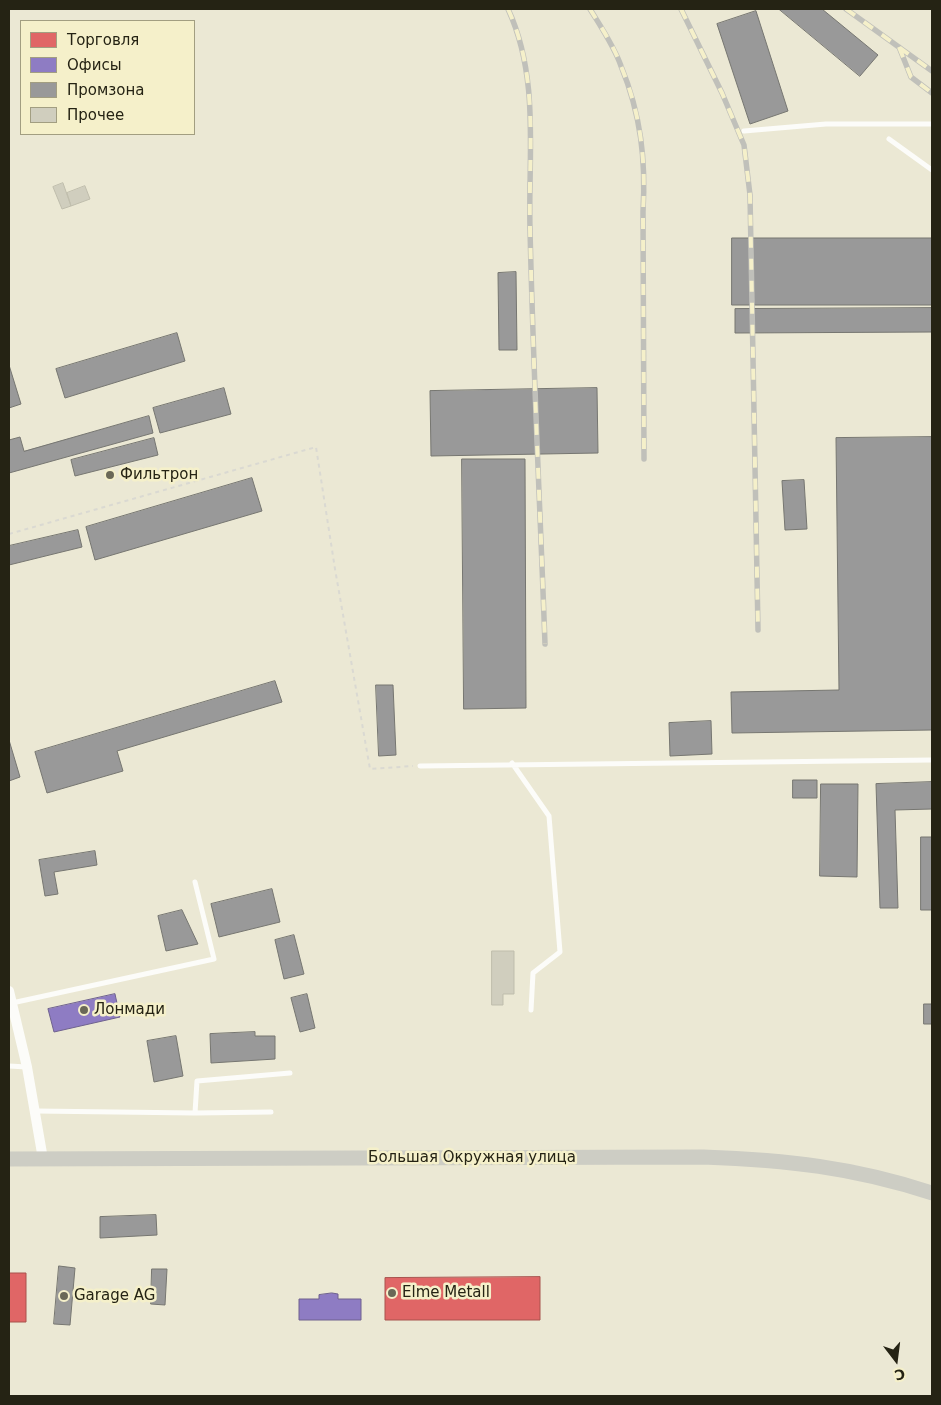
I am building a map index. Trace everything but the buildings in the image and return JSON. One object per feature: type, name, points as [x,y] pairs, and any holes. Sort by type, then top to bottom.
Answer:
[{"type":"main road","name":"Большая Окружная улица","points":[[9,1160],[703,1157],[781,1160],[843,1169],[932,1193]]},
{"type":"street","points":[[9,990],[36,1111],[43,1159]]},
{"type":"lane","points":[[744,132],[826,124],[932,124]]},
{"type":"lane","points":[[889,139],[932,170]]},
{"type":"lane","points":[[420,766],[512,763],[932,760]]},
{"type":"lane","points":[[512,763],[549,816],[560,952],[533,973],[531,1010]]},
{"type":"lane","points":[[12,1003],[214,958],[195,882]]},
{"type":"lane","points":[[9,1066],[27,1067]]},
{"type":"lane","points":[[195,1113],[197,1081],[290,1073]]},
{"type":"lane","points":[[36,1111],[271,1112]]},
{"type":"path","points":[[9,534],[316,447],[370,769],[420,766]]},
{"type":"railway","points":[[508,9],[518,35],[525,62],[530,117],[531,280],[545,644]]},
{"type":"railway","points":[[590,9],[607,37],[628,84],[641,138],[644,174],[644,459]]},
{"type":"railway","points":[[681,9],[722,93],[744,145],[750,195],[758,630]]},
{"type":"railway","points":[[846,9],[932,71]]},
{"type":"railway","points":[[899,47],[911,77],[932,93]]},
{"type":"place","name":"Фильтрон","points":[[110,475]]},
{"type":"place","name":"Лонмади","points":[[84,1010]]},
{"type":"place","name":"Elme Metall","points":[[392,1293]]},
{"type":"place","name":"Garage AG","points":[[64,1296]]}]
